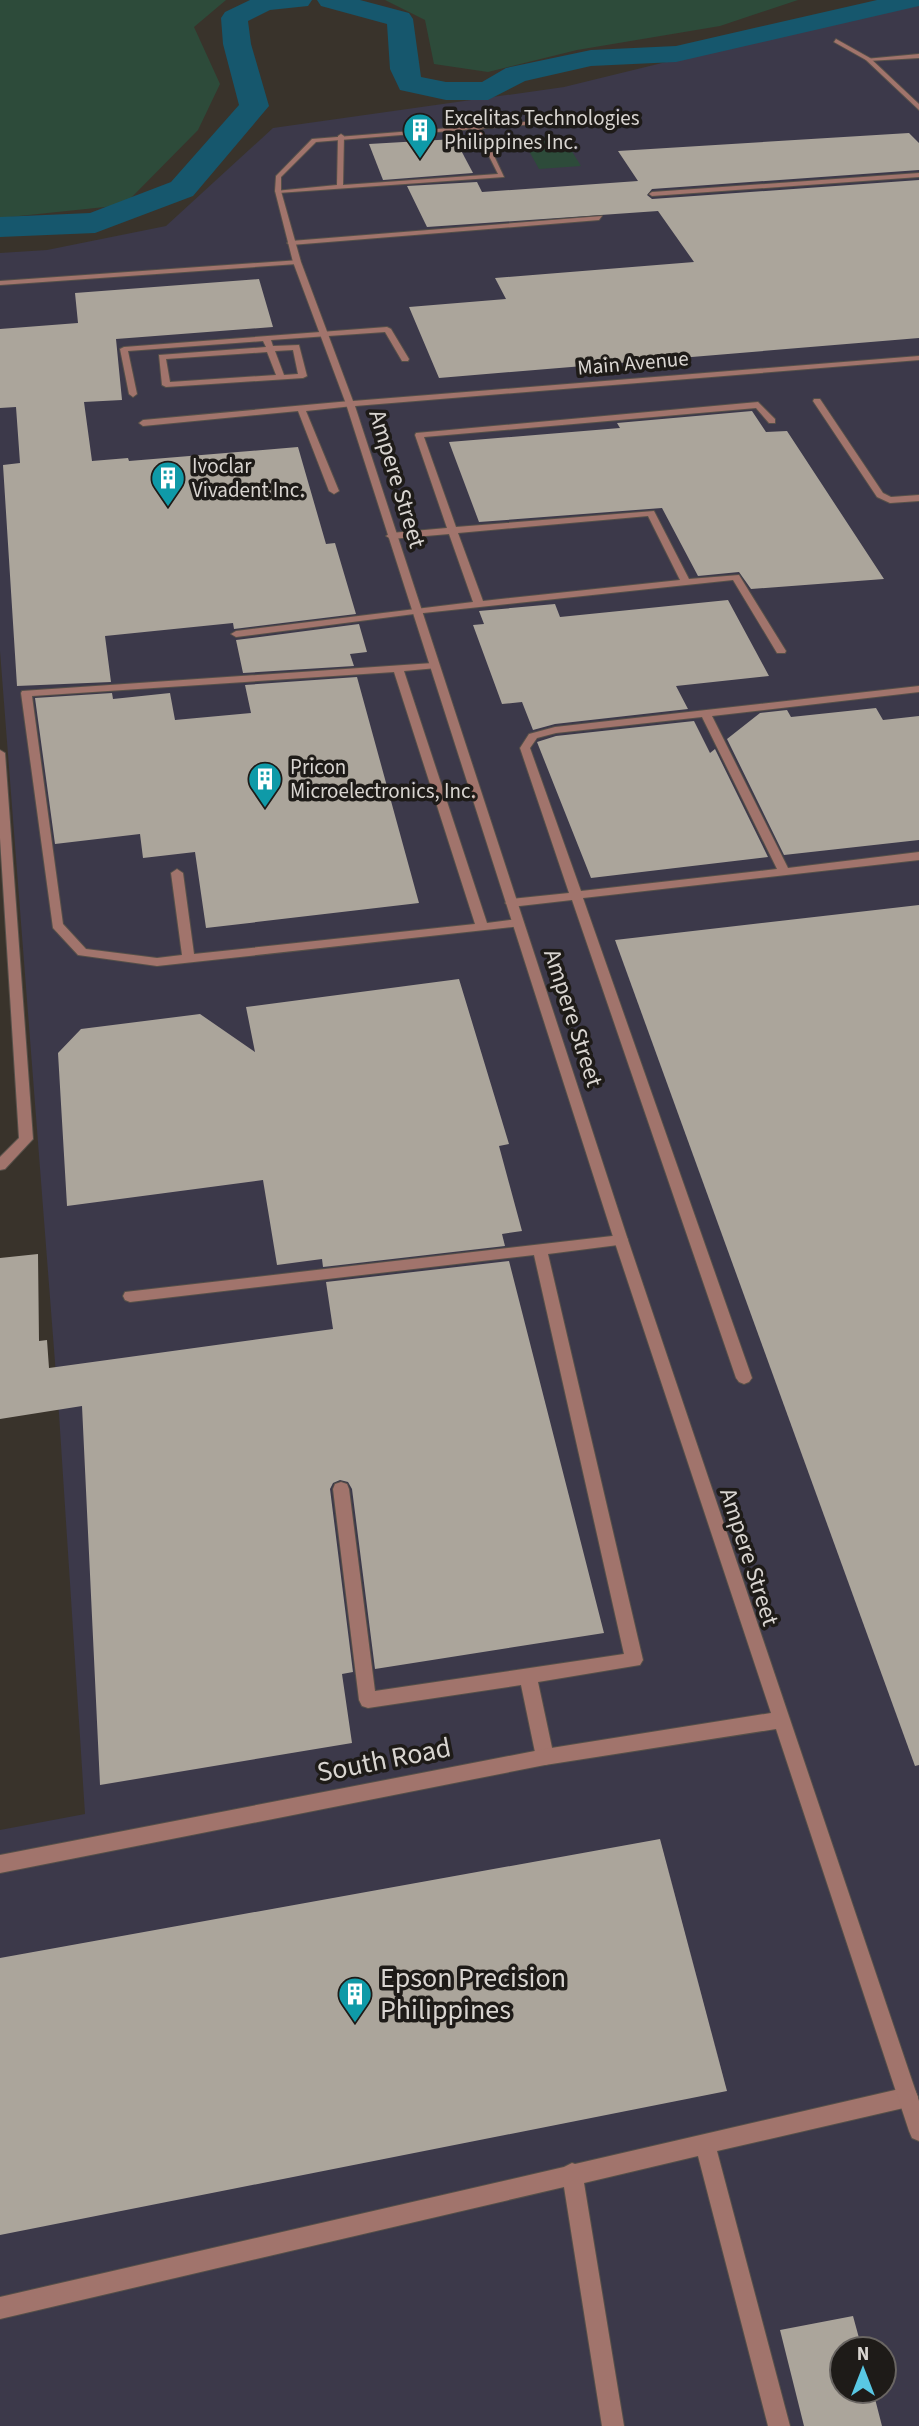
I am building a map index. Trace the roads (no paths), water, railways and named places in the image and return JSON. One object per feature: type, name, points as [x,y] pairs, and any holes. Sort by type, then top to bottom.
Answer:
[{"type":"street","points":[[836,41],[868,59],[919,108]]},
{"type":"street","points":[[868,59],[919,56]]},
{"type":"street","points":[[907,57],[919,67]]},
{"type":"street","points":[[477,126],[502,176],[278,191],[278,177],[314,141],[341,136],[477,126],[535,122]]},
{"type":"street","points":[[340,186],[341,136]]},
{"type":"street","points":[[652,194],[919,175]]},
{"type":"street","name":"Ampere Street","points":[[278,191],[296,262],[325,333],[349,404],[414,611],[779,1720],[919,2132]]},
{"type":"street","points":[[291,243],[600,218]]},
{"type":"street","points":[[0,283],[296,262]]},
{"type":"street","points":[[134,394],[124,349],[387,329],[405,359]]},
{"type":"street","points":[[266,339],[281,377]]},
{"type":"street","points":[[296,347],[303,376],[166,385],[162,357],[271,348],[296,347]]},
{"type":"street","name":"Main Avenue","points":[[143,422],[919,358]]},
{"type":"street","points":[[817,401],[880,495],[890,500],[919,498]]},
{"type":"street","points":[[479,604],[419,435],[758,405],[772,421]]},
{"type":"street","points":[[301,408],[334,491]]},
{"type":"street","points":[[391,536],[651,513],[686,582]]},
{"type":"street","points":[[236,635],[414,611],[736,577],[781,651]]},
{"type":"street","points":[[433,666],[26,693],[57,925],[82,951],[157,962],[518,923]]},
{"type":"street","points":[[398,668],[482,927]]},
{"type":"street","points":[[744,1378],[579,895],[525,748],[533,736],[555,730],[919,689]]},
{"type":"street","points":[[705,713],[783,870]]},
{"type":"street","points":[[0,752],[7,938],[26,1139],[0,1165]]},
{"type":"street","points":[[511,903],[919,856]]},
{"type":"street","points":[[177,873],[189,959]]},
{"type":"street","points":[[130,1296],[621,1240]]},
{"type":"street","points":[[341,1489],[368,1700],[634,1660],[540,1250]]},
{"type":"street","points":[[528,1677],[545,1757]]},
{"type":"street","name":"South Road","points":[[0,1864],[545,1757],[779,1720]]},
{"type":"street","points":[[0,2308],[908,2097]]},
{"type":"street","points":[[705,2143],[779,2426]]},
{"type":"street","points":[[572,2174],[613,2426]]},
{"type":"waterway","points":[[0,227],[95,223],[182,189],[254,106],[237,44],[234,18],[264,3],[299,0]]},
{"type":"waterway","points":[[330,0],[400,19],[402,61],[410,84],[446,91],[488,91],[516,74],[591,58],[676,54],[912,0]]},
{"type":"place","name":"Excelitas Technologies Philippines Inc.","points":[[420,160]]},
{"type":"place","name":"Ivoclar Vivadent Inc.","points":[[168,508]]},
{"type":"place","name":"Pricon Microelectronics, Inc.","points":[[265,809]]},
{"type":"place","name":"Epson Precision Philippines","points":[[355,2024]]}]
